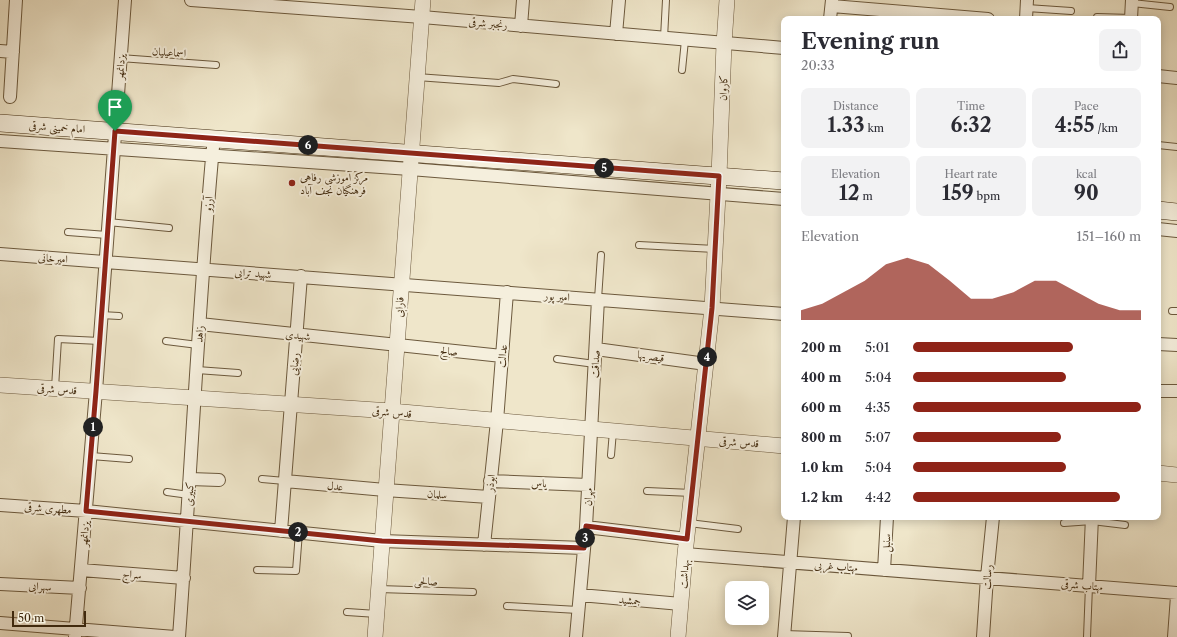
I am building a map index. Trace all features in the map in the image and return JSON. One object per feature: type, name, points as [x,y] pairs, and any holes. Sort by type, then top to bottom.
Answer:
[{"type":"main road","name":"امام خمینی شرقی","points":[[0,123],[115,131],[213,147],[411,161],[719,176],[781,181]]},
{"type":"main road","points":[[1161,210],[1177,212]]},
{"type":"street","points":[[10,97],[16,0]]},
{"type":"street","name":"یزدانمهر","points":[[76,633],[100,341],[125,0]]},
{"type":"street","name":"رنجبر شرقی","points":[[191,0],[282,3],[520,26],[781,48]]},
{"type":"street","name":"فارابی","points":[[375,637],[423,0]]},
{"type":"street","points":[[520,26],[523,0]]},
{"type":"street","points":[[616,34],[619,0]]},
{"type":"street","name":"کاروان","points":[[719,176],[727,0]]},
{"type":"street","points":[[1131,16],[1132,2]]},
{"type":"street","points":[[830,16],[832,3],[959,16]]},
{"type":"street","points":[[0,51],[13,52]]},
{"type":"street","points":[[1161,76],[1177,78]]},
{"type":"street","points":[[0,141],[114,148],[213,147]]},
{"type":"street","name":"آرزو","points":[[202,269],[213,147]]},
{"type":"street","points":[[411,161],[718,194],[781,199]]},
{"type":"street","name":"بهداشت","points":[[678,637],[685,554],[712,308],[719,176]]},
{"type":"street","points":[[1161,230],[1177,231]]},
{"type":"street","name":"امیرخانی","points":[[0,254],[105,262]]},
{"type":"street","name":"شهید ترابی","points":[[105,262],[401,284]]},
{"type":"street","name":"زاهد","points":[[194,398],[200,324],[202,269]]},
{"type":"street","name":"رضایی","points":[[291,404],[301,276]]},
{"type":"street","name":"امیر پور","points":[[401,284],[781,314]]},
{"type":"street","name":"عدالت","points":[[497,421],[507,292]]},
{"type":"street","name":"صداقت","points":[[591,429],[598,299]]},
{"type":"street","name":"شهیدی","points":[[200,324],[396,346]]},
{"type":"street","points":[[1161,344],[1177,345]]},
{"type":"street","name":"صالح","points":[[396,346],[502,356]]},
{"type":"street","name":"قیصریها","points":[[596,349],[706,364]]},
{"type":"street","name":"قدس شرقی","points":[[0,385],[391,411],[781,446]]},
{"type":"street","points":[[1161,391],[1177,391]]},
{"type":"street","name":"کبیری","points":[[179,637],[188,521],[194,398]]},
{"type":"street","points":[[280,531],[291,404]]},
{"type":"street","name":"ابوذر","points":[[484,545],[497,421]]},
{"type":"street","name":"مهران","points":[[576,637],[586,526],[591,429]]},
{"type":"street","points":[[1161,473],[1177,475]]},
{"type":"street","points":[[190,479],[219,480]]},
{"type":"street","name":"عدل","points":[[285,481],[385,490]]},
{"type":"street","name":"یاس","points":[[490,481],[588,485]]},
{"type":"street","name":"سلمان","points":[[385,490],[489,497]]},
{"type":"street","name":"مطهری شرقی","points":[[0,505],[86,511],[382,541]]},
{"type":"street","points":[[784,635],[794,520]]},
{"type":"street","name":"سنبل","points":[[884,570],[887,520]]},
{"type":"street","name":"رسالت","points":[[983,637],[993,520]]},
{"type":"street","points":[[1089,586],[1092,520]]},
{"type":"street","points":[[586,526],[687,539]]},
{"type":"street","points":[[382,541],[584,548]]},
{"type":"street","name":"مهتاب غربی","points":[[685,554],[987,577]]},
{"type":"street","name":"سراج","points":[[81,570],[184,578]]},
{"type":"street","name":"مهتاب شرقی","points":[[987,577],[1177,592]]},
{"type":"street","name":"سهرابی","points":[[0,584],[80,588]]},
{"type":"street","name":"جمشید","points":[[580,595],[681,604]]},
{"type":"street","points":[[1174,637],[1177,596]]},
{"type":"street","points":[[0,623],[76,633],[175,637]]},
{"type":"lane","points":[[664,38],[666,0]]},
{"type":"lane","points":[[1132,2],[1170,7]]},
{"type":"lane","points":[[1027,9],[1071,11]]},
{"type":"lane","points":[[682,70],[685,40]]},
{"type":"lane","name":"اسماعیلیان","points":[[120,58],[216,65]]},
{"type":"lane","points":[[417,77],[499,83],[513,80],[556,84]]},
{"type":"lane","points":[[1161,145],[1177,147]]},
{"type":"lane","points":[[108,222],[169,228]]},
{"type":"lane","points":[[68,232],[107,235]]},
{"type":"lane","points":[[639,245],[715,249]]},
{"type":"lane","points":[[598,299],[601,255]]},
{"type":"lane","points":[[101,315],[119,316]]},
{"type":"lane","points":[[55,388],[58,339],[100,341]]},
{"type":"lane","points":[[166,341],[198,345]]},
{"type":"lane","points":[[557,359],[595,364]]},
{"type":"lane","points":[[196,370],[238,374]]},
{"type":"lane","points":[[611,455],[613,431]]},
{"type":"lane","points":[[91,456],[129,459]]},
{"type":"lane","points":[[262,480],[285,481]]},
{"type":"lane","points":[[647,491],[692,493]]},
{"type":"lane","points":[[167,492],[189,495]]},
{"type":"lane","points":[[1064,523],[1085,520]]},
{"type":"lane","points":[[1098,520],[1125,525]]},
{"type":"lane","points":[[689,523],[738,528]]},
{"type":"lane","points":[[257,570],[296,571],[299,532]]},
{"type":"lane","points":[[1087,637],[1089,586]]},
{"type":"lane","name":"صالحی","points":[[378,589],[473,592]]},
{"type":"lane","points":[[507,606],[578,610]]},
{"type":"lane","points":[[347,612],[376,614]]},
{"type":"lane","points":[[784,635],[848,636]]},
{"type":"place","name":"مرکز آموزشی رفاهی فرهنگیان نجف آباد","points":[[292,183]]},
{"type":"route","points":[[115,131],[719,176],[712,308],[687,539],[586,526],[584,548],[382,541],[86,511],[115,131]]}]
